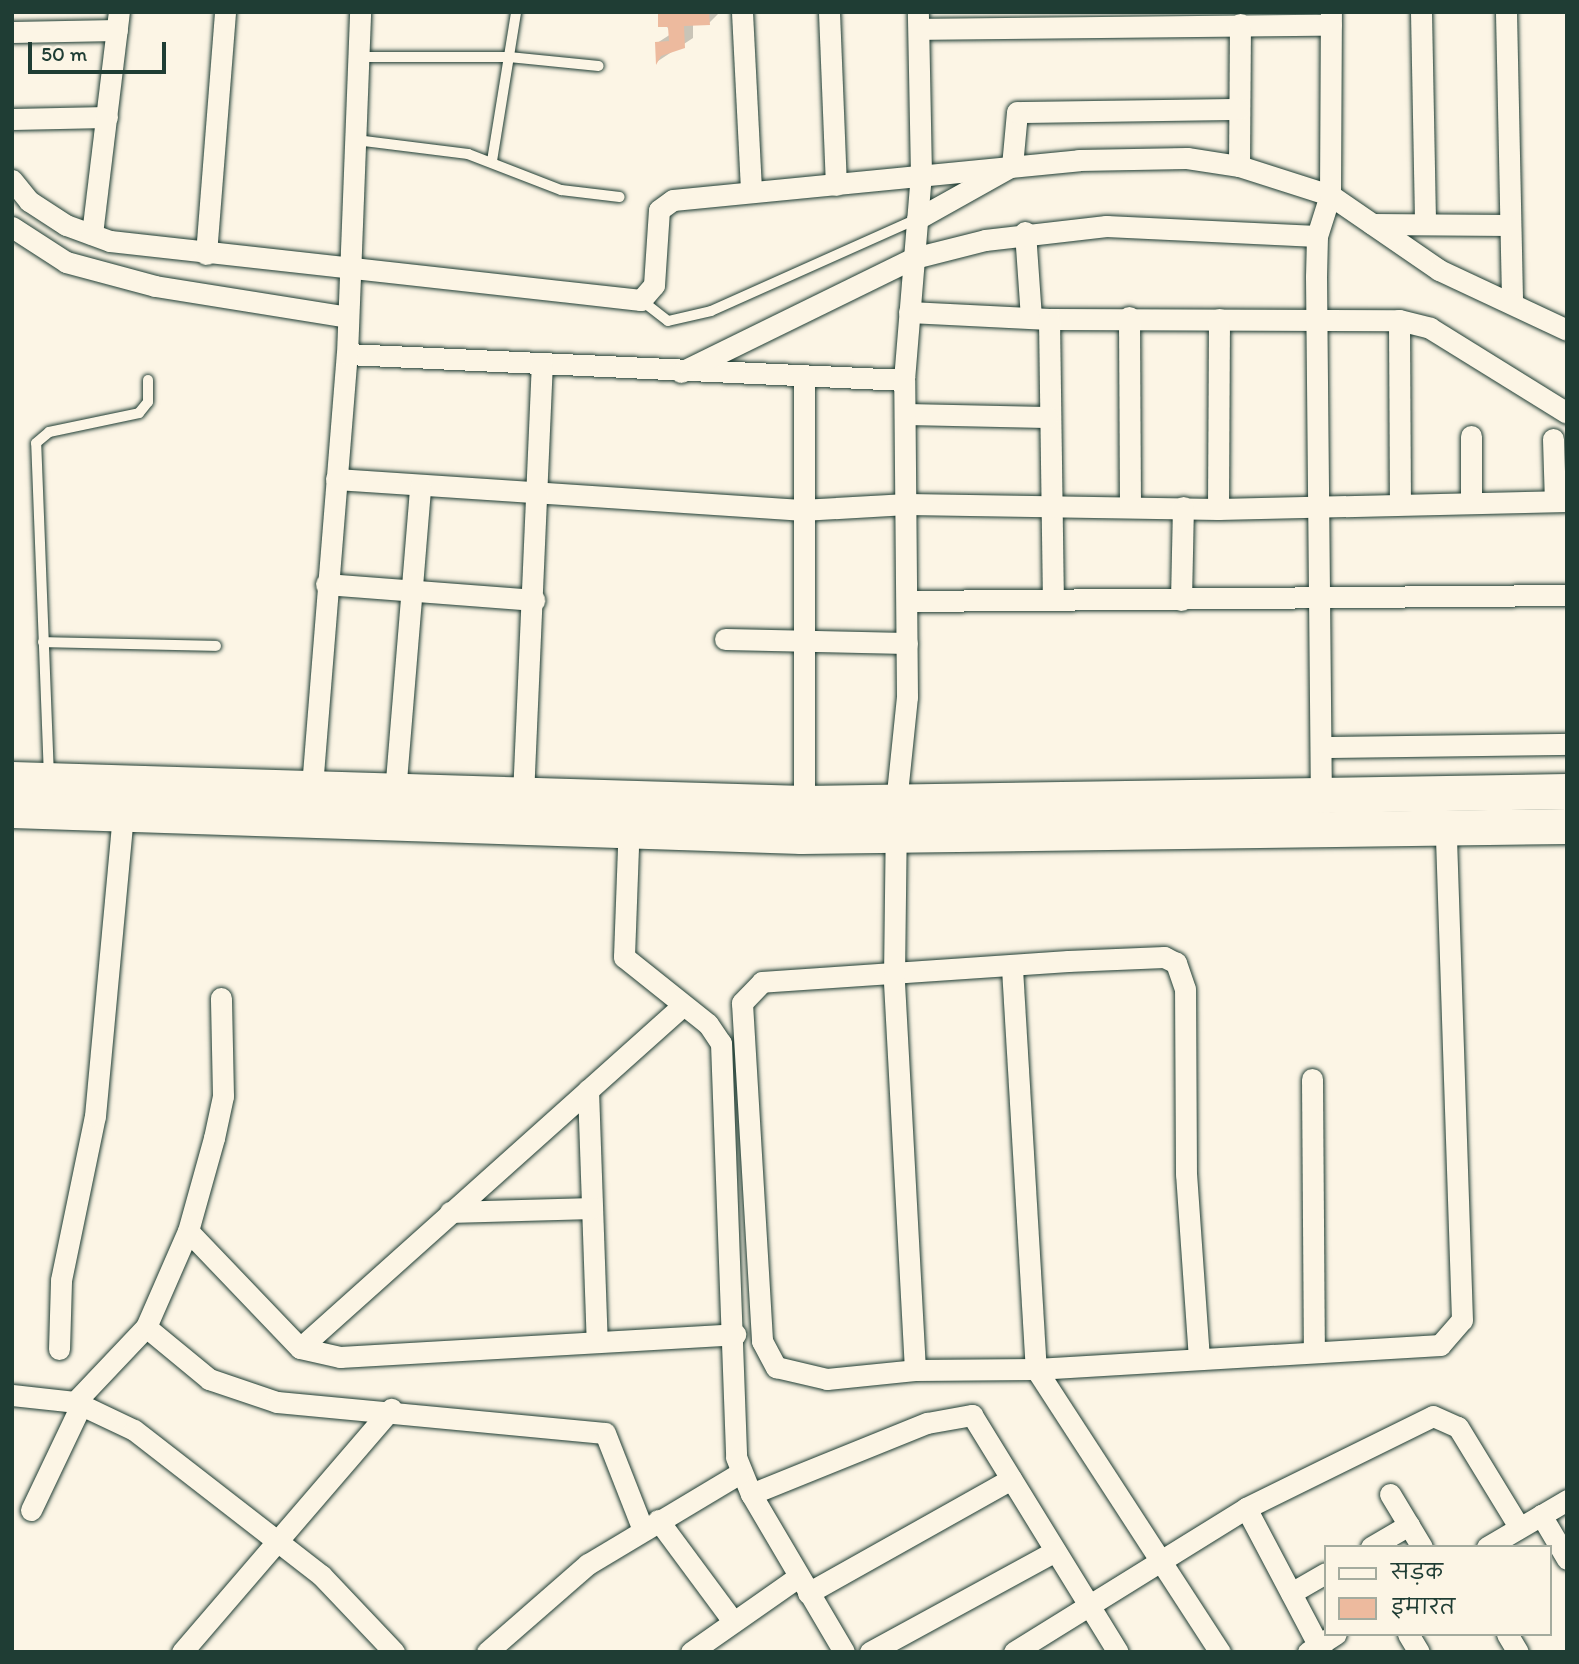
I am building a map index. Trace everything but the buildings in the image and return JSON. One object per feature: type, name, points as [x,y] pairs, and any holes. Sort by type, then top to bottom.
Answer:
[{"type":"main road","points":[[12,779],[49,780],[310,806],[629,817],[896,819],[1321,810],[1567,791]]},
{"type":"main road","points":[[12,810],[123,815],[310,806],[395,793],[523,796],[629,817],[804,803],[896,819]]},
{"type":"main road","points":[[1321,810],[1446,826],[1567,826]]},
{"type":"street","points":[[206,254],[225,12]]},
{"type":"street","points":[[310,806],[326,584],[347,354],[360,12]]},
{"type":"street","points":[[742,12],[751,190]]},
{"type":"street","points":[[829,12],[836,185]]},
{"type":"street","points":[[1421,12],[1425,223]]},
{"type":"street","points":[[1506,12],[1508,225],[1512,303]]},
{"type":"street","points":[[915,1370],[894,977],[896,819],[909,601],[904,380],[921,175],[919,21],[1240,24],[1331,19],[1328,200],[1318,231],[1316,321],[1321,810]]},
{"type":"street","points":[[12,32],[118,21],[92,234]]},
{"type":"street","points":[[1239,166],[1240,24]]},
{"type":"street","points":[[1012,166],[1012,119],[1026,110],[1239,109]]},
{"type":"street","points":[[12,119],[107,117]]},
{"type":"street","points":[[12,227],[66,262],[142,282],[350,294],[641,300],[654,285],[656,219],[664,205],[751,190],[836,185],[1012,166],[1140,157],[1239,166],[1328,200],[1372,224],[1439,270],[1567,330]]},
{"type":"street","points":[[681,372],[915,240],[1012,166]]},
{"type":"street","points":[[12,180],[29,201],[92,234],[206,254],[350,294]]},
{"type":"street","points":[[1372,224],[1508,225]]},
{"type":"street","points":[[915,240],[1025,232],[1218,227],[1318,231]]},
{"type":"street","points":[[1025,232],[1040,319],[1047,417],[1047,502],[1053,599]]},
{"type":"street","points":[[909,312],[1040,319],[1129,317],[1399,320],[1430,328],[1567,413]]},
{"type":"street","points":[[1129,317],[1130,505]]},
{"type":"street","points":[[1218,509],[1219,318]]},
{"type":"street","points":[[1399,320],[1400,502]]},
{"type":"street","points":[[347,354],[804,379],[904,380]]},
{"type":"street","points":[[523,796],[534,600],[542,364]]},
{"type":"street","points":[[804,379],[801,510],[804,803]]},
{"type":"street","points":[[905,414],[1047,417]]},
{"type":"street","points":[[1471,436],[1471,501]]},
{"type":"street","points":[[336,480],[801,510],[906,503],[1047,502],[1218,509],[1318,502],[1561,501],[1553,439]]},
{"type":"street","points":[[395,793],[409,589],[420,486]]},
{"type":"street","points":[[1181,600],[1183,507]]},
{"type":"street","points":[[326,584],[534,600]]},
{"type":"street","points":[[909,601],[1567,595]]},
{"type":"street","points":[[726,639],[804,643],[907,643]]},
{"type":"street","points":[[1321,747],[1567,744]]},
{"type":"street","points":[[58,1349],[61,1280],[96,1102],[123,815]]},
{"type":"street","points":[[629,817],[624,957],[680,1008],[708,1024],[723,1055],[735,1334],[733,1431],[740,1473],[844,1652]]},
{"type":"street","points":[[1199,1359],[1186,1174],[1183,975],[1164,957],[894,977],[762,982],[742,1003],[767,1355],[787,1373],[827,1379],[915,1370],[1036,1368],[1199,1359],[1440,1345],[1462,1321],[1446,826]]},
{"type":"street","points":[[1012,968],[1036,1368],[1220,1652]]},
{"type":"street","points":[[31,1510],[78,1402],[146,1327],[188,1231],[223,1096],[221,999]]},
{"type":"street","points":[[300,1348],[680,1008]]},
{"type":"street","points":[[1312,1079],[1314,1352]]},
{"type":"street","points":[[588,1090],[597,1342]]},
{"type":"street","points":[[450,1212],[592,1208]]},
{"type":"street","points":[[188,1231],[300,1348],[340,1357],[735,1334]]},
{"type":"street","points":[[146,1327],[209,1379],[237,1392],[277,1402],[391,1409],[605,1433],[651,1525],[732,1620]]},
{"type":"street","points":[[12,1395],[78,1402],[134,1430],[278,1545],[347,1596],[394,1652]]},
{"type":"street","points":[[182,1652],[278,1545],[391,1409]]},
{"type":"street","points":[[751,1494],[964,1414],[978,1418],[1011,1479],[1118,1652]]},
{"type":"street","points":[[1021,1650],[1246,1508],[1433,1416],[1458,1427],[1519,1527]]},
{"type":"street","points":[[486,1652],[548,1594],[651,1525],[740,1473]]},
{"type":"street","points":[[691,1652],[732,1620],[1011,1479]]},
{"type":"street","points":[[1391,1494],[1421,1545]]},
{"type":"street","points":[[1490,1545],[1567,1500]]},
{"type":"street","points":[[1246,1508],[1321,1646]]},
{"type":"street","points":[[1541,1515],[1567,1559]]},
{"type":"street","points":[[1374,1545],[1409,1525]]},
{"type":"street","points":[[870,1652],[1055,1551]]},
{"type":"street","points":[[1291,1593],[1324,1574]]},
{"type":"street","points":[[1409,1636],[1419,1652]]},
{"type":"street","points":[[1508,1636],[1518,1652]]},
{"type":"lane","points":[[492,161],[516,12]]},
{"type":"lane","points":[[359,57],[509,57],[599,66]]},
{"type":"lane","points":[[356,140],[492,161],[561,190],[620,197]]},
{"type":"lane","points":[[641,300],[668,321],[711,311],[915,240]]},
{"type":"lane","points":[[49,780],[36,443],[50,432],[139,413],[148,402],[148,380]]},
{"type":"lane","points":[[43,642],[216,646]]}]
